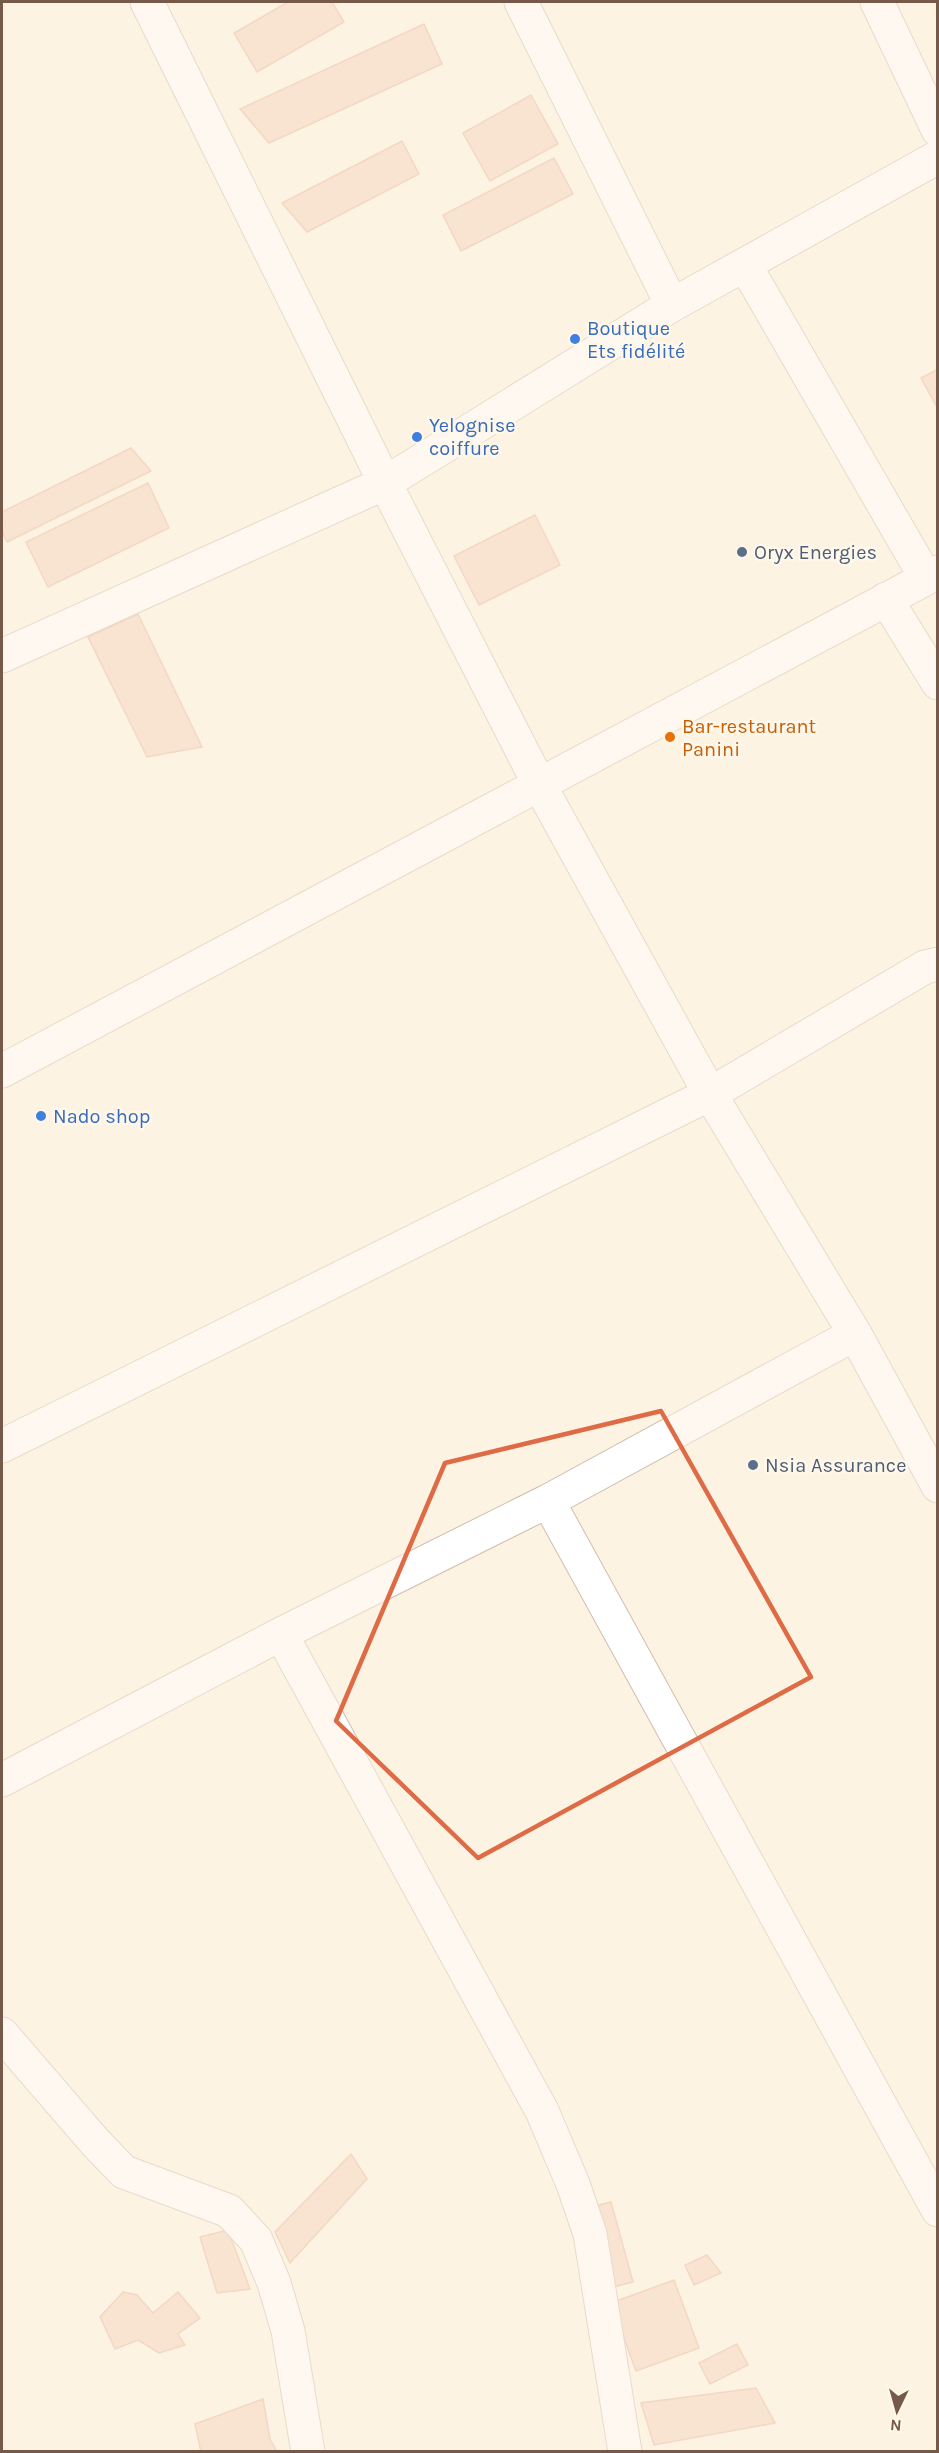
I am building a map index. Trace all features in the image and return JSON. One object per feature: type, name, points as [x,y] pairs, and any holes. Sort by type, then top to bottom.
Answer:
[{"type":"street","points":[[147,2],[385,483],[540,786],[710,1094],[855,1334],[938,1486]]},
{"type":"street","points":[[521,2],[672,305]]},
{"type":"street","points":[[877,2],[938,130]]},
{"type":"street","points":[[5,647],[385,483],[672,305],[938,157]]},
{"type":"street","points":[[2,1071],[932,575],[745,265]]},
{"type":"street","points":[[886,599],[938,683]]},
{"type":"street","points":[[2,1446],[710,1094],[924,966],[938,963]]},
{"type":"street","points":[[2,1780],[281,1634],[548,1501],[855,1334]]},
{"type":"street","points":[[548,1501],[938,2210]]},
{"type":"street","points":[[281,1634],[542,2111],[573,2184],[590,2234],[625,2451]]},
{"type":"street","points":[[2,2034],[95,2142],[124,2172],[229,2211],[256,2240],[274,2283],[288,2331],[308,2451]]},
{"type":"highlighted area","points":[[661,1411],[811,1677],[478,1858],[336,1721],[445,1463]]},
{"type":"building","points":[[288,2],[332,2],[344,22],[257,72],[234,33]]},
{"type":"building","points":[[424,24],[442,64],[269,143],[240,109]]},
{"type":"building","points":[[531,95],[558,144],[490,181],[463,133]]},
{"type":"building","points":[[402,141],[419,174],[307,232],[282,203]]},
{"type":"building","points":[[554,158],[573,194],[461,251],[443,215]]},
{"type":"building","points":[[938,369],[938,409],[921,378]]},
{"type":"building","points":[[131,448],[151,471],[7,542],[2,531],[2,512]]},
{"type":"building","points":[[148,483],[169,528],[48,587],[26,542]]},
{"type":"building","points":[[535,515],[560,565],[479,605],[454,556]]},
{"type":"building","points":[[138,614],[202,747],[147,757],[88,637]]},
{"type":"building","points":[[351,2154],[367,2179],[290,2263],[275,2232]]},
{"type":"building","points":[[611,2202],[633,2282],[613,2287],[591,2207]]},
{"type":"building","points":[[228,2230],[250,2289],[217,2293],[200,2237]]},
{"type":"building","points":[[707,2255],[721,2273],[694,2285],[685,2265]]},
{"type":"building","points":[[674,2280],[699,2348],[636,2371],[611,2303]]},
{"type":"building","points":[[123,2292],[137,2295],[153,2313],[178,2292],[200,2318],[178,2334],[185,2345],[159,2353],[138,2340],[115,2349],[100,2317]]},
{"type":"building","points":[[737,2344],[748,2365],[710,2384],[699,2363]]},
{"type":"building","points":[[756,2388],[775,2423],[654,2445],[641,2403]]},
{"type":"building","points":[[263,2399],[270,2439],[277,2452],[201,2452],[195,2424]]},
{"type":"place","name":"Boutique Ets fidélité","points":[[575,339]]},
{"type":"place","name":"Yelognise coiffure","points":[[417,437]]},
{"type":"place","name":"Oryx Energies","points":[[742,552]]},
{"type":"place","name":"Bar-restaurant Panini","points":[[670,737]]},
{"type":"place","name":"Nado shop","points":[[41,1116]]},
{"type":"place","name":"Nsia Assurance","points":[[753,1465]]}]
